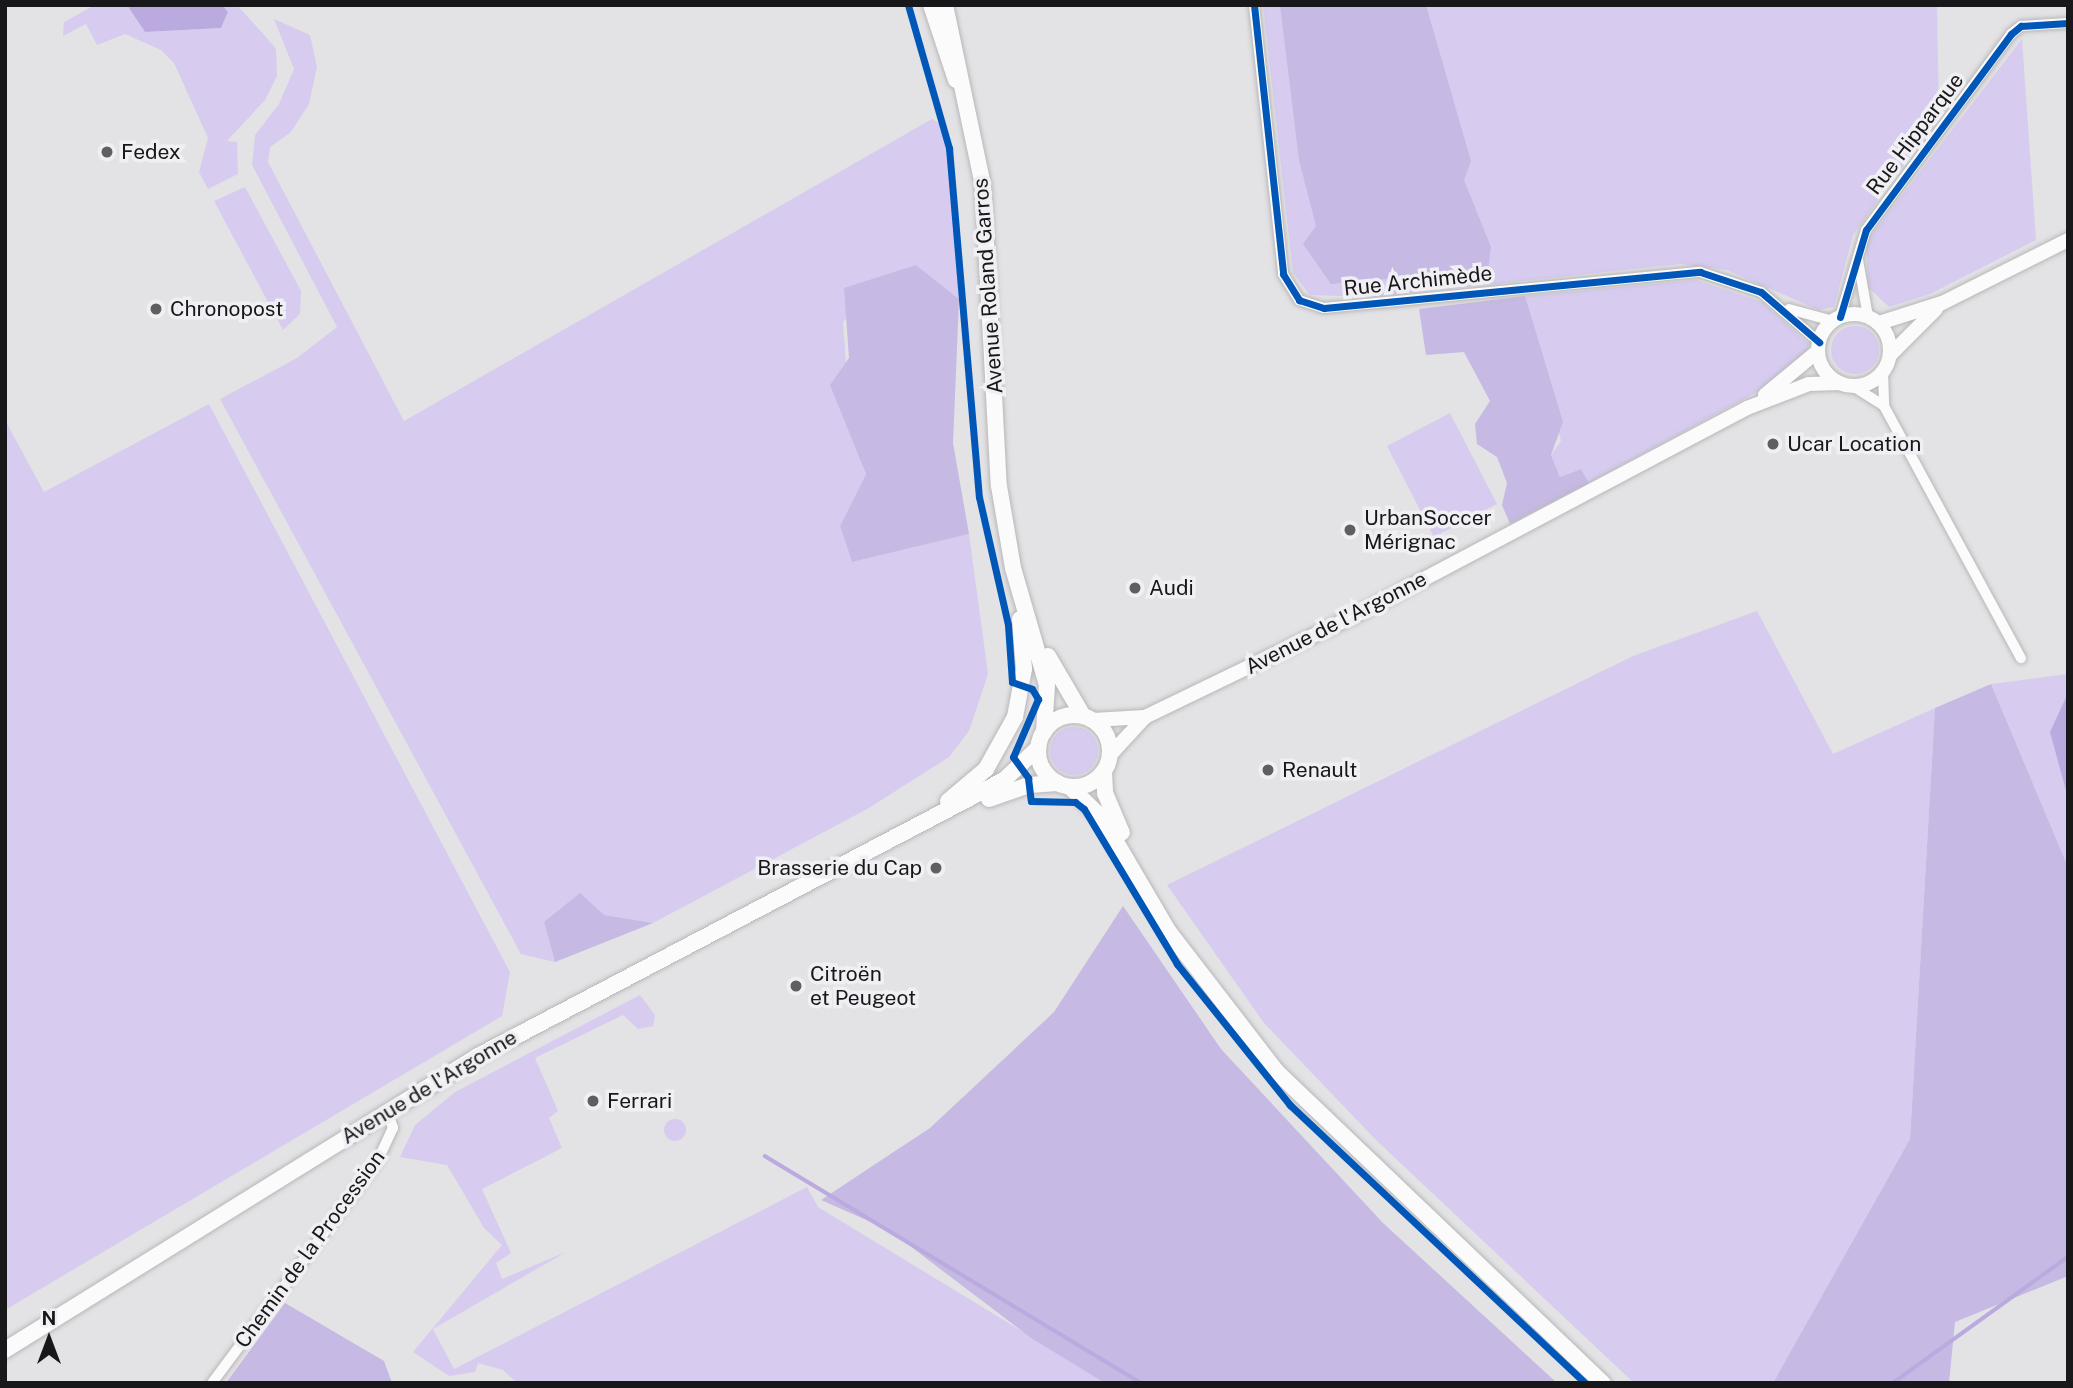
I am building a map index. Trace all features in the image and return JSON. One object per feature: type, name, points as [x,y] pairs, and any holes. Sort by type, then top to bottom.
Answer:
[{"type":"main road","name":"Avenue Roland Garros","points":[[931,5],[971,121]]},
{"type":"main road","name":"Avenue Roland Garros","points":[[945,5],[971,121],[988,228],[1000,452],[999,486],[1013,568],[1047,685],[1044,732]]},
{"type":"main road","points":[[1942,303],[1890,355],[1882,372],[1846,384],[1825,370],[1819,346],[1836,319],[1873,320],[1942,303],[2068,240]]},
{"type":"main road","points":[[1873,320],[1890,355]]},
{"type":"main road","name":"Avenue de l'Argonne","points":[[1747,408],[1819,346]]},
{"type":"main road","name":"Avenue de l'Argonne","points":[[1145,717],[1358,614],[1747,408],[1809,384],[1846,384]]},
{"type":"main road","name":"Avenue Roland Garros","points":[[1000,452],[1038,625],[1061,684],[1088,718]]},
{"type":"main road","points":[[896,838],[986,768],[1015,717],[1023,636],[1001,540],[999,486]]},
{"type":"main road","points":[[1145,717],[1061,718],[1044,732],[1038,748],[1042,767],[1102,818],[1193,965],[1310,1109],[1603,1383]]},
{"type":"main road","points":[[1145,717],[1110,755],[1104,772],[1113,816],[1193,965]]},
{"type":"main road","points":[[1088,718],[1107,735],[1110,755]]},
{"type":"main road","name":"Avenue de l'Argonne","points":[[5,1350],[518,1032],[869,853],[1004,780],[1038,748]]},
{"type":"main road","points":[[1064,785],[1089,784],[1104,772]]},
{"type":"main road","name":"Avenue de l'Argonne","points":[[869,853],[1008,790],[1064,785]]},
{"type":"street","name":"Rue Archimède","points":[[1254,5],[1283,274],[1299,300],[1324,308],[1700,272],[1787,308],[1836,319]]},
{"type":"street","name":"Rue Hipparque","points":[[1836,319],[1866,230],[2011,34],[2021,26],[2068,23]]},
{"type":"street","points":[[1858,254],[1873,320]]},
{"type":"street","name":"Rue Archimède","points":[[1787,308],[1819,346]]},
{"type":"street","points":[[1882,372],[1884,406],[2021,657]]},
{"type":"street","points":[[1846,384],[1884,406]]},
{"type":"street","name":"Chemin de la Procession","points":[[212,1383],[377,1162],[393,1128],[387,1111]]},
{"type":"shaded area","points":[[95,5],[127,5],[145,32],[221,28],[228,12],[222,5],[237,5],[266,37],[276,49],[277,76],[265,100],[227,141],[237,142],[238,174],[208,189],[199,172],[208,138],[174,63],[161,50],[125,34],[97,45],[86,24],[63,36],[64,22]]},
{"type":"shaded area","points":[[127,5],[222,5],[228,12],[221,28],[145,32]]},
{"type":"shaded area","points":[[1263,5],[1937,5],[1939,115],[1853,235],[1834,307],[1819,310],[1727,270],[1680,264],[1372,297],[1310,295],[1293,273]]},
{"type":"shaded area","points":[[1280,5],[1426,5],[1471,161],[1464,180],[1491,247],[1488,270],[1331,284],[1303,244],[1316,226],[1299,160]]},
{"type":"shaded area","points":[[274,19],[310,35],[317,67],[309,104],[291,132],[270,147],[268,162],[404,421],[932,119],[947,128],[959,299],[916,265],[881,278],[843,322],[851,431],[866,474],[840,526],[852,562],[969,534],[988,674],[969,731],[949,757],[869,808],[653,923],[604,915],[544,922],[555,962],[521,954],[220,399],[297,358],[337,327],[252,165],[255,135],[279,104],[294,69]]},
{"type":"shaded area","points":[[2022,39],[2036,240],[1930,294],[1889,307],[1868,287],[1866,242]]},
{"type":"shaded area","points":[[245,187],[301,291],[300,314],[283,330],[214,201]]},
{"type":"shaded area","points":[[916,265],[959,299],[953,443],[969,534],[852,562],[840,526],[866,474],[830,385],[849,358],[844,288]]},
{"type":"shaded area","points":[[1696,280],[1762,302],[1809,344],[1806,358],[1770,385],[1589,483],[1581,469],[1560,477],[1551,455],[1561,441],[1525,296]]},
{"type":"shaded area","points":[[1525,296],[1563,422],[1551,455],[1560,477],[1581,469],[1589,483],[1510,524],[1502,505],[1507,483],[1497,457],[1477,444],[1475,424],[1490,401],[1464,352],[1426,355],[1419,309]]},
{"type":"shaded area","points":[[1855,326],[1872,333],[1879,350],[1872,367],[1855,374],[1838,367],[1831,350],[1838,333]]},
{"type":"shaded area","points":[[209,404],[510,972],[502,1016],[5,1310],[5,420],[44,492]]},
{"type":"shaded area","points":[[1450,413],[1497,504],[1434,537],[1387,446]]},
{"type":"shaded area","points":[[1757,611],[1833,754],[1935,708],[1910,1139],[1773,1383],[1634,1383],[1376,1140],[1264,1023],[1167,885],[1633,656]]},
{"type":"shaded area","points":[[2068,674],[2068,867],[1991,684]]},
{"type":"shaded area","points":[[1991,684],[2068,867],[2068,1276],[1955,1322],[1949,1383],[1773,1383],[1910,1139],[1935,708]]},
{"type":"shaded area","points":[[2068,693],[2068,798],[2050,732]]},
{"type":"shaded area","points":[[1074,727],[1091,734],[1098,751],[1091,768],[1074,775],[1057,768],[1050,751],[1057,734]]},
{"type":"shaded area","points":[[580,893],[604,915],[653,923],[555,962],[544,922]]},
{"type":"shaded area","points":[[1123,906],[1221,1049],[1383,1223],[1557,1383],[1105,1383],[1031,1338],[889,1230],[821,1200],[930,1128],[1054,1012]]},
{"type":"shaded area","points":[[640,995],[655,1015],[653,1026],[638,1029],[623,1015],[535,1058],[558,1111],[549,1118],[562,1148],[482,1189],[511,1253],[496,1263],[502,1279],[566,1252],[433,1329],[454,1369],[807,1187],[818,1207],[1107,1383],[517,1383],[503,1370],[478,1363],[475,1372],[449,1376],[413,1352],[502,1245],[484,1228],[447,1165],[400,1157],[415,1125],[455,1092]]},
{"type":"shaded area","points":[[675,1119],[683,1122],[686,1130],[683,1138],[675,1141],[667,1138],[664,1130],[667,1122]]},
{"type":"shaded area","points":[[285,1303],[384,1361],[392,1383],[226,1383]]},
{"type":"waterway","points":[[765,1156],[1142,1383]]},
{"type":"waterway","points":[[1893,1383],[2068,1257]]},
{"type":"cycle path","points":[[908,5],[949,148],[979,497],[1008,625],[1012,682],[1032,689],[1038,699],[1013,757],[1028,778],[1031,801],[1075,802],[1084,809],[1177,964],[1290,1105],[1585,1383]]},
{"type":"cycle path","points":[[1254,5],[1283,274],[1299,300],[1324,308],[1700,272],[1761,292],[1819,342]]},
{"type":"cycle path","points":[[1840,317],[1866,230],[2011,34],[2021,26],[2068,23]]},
{"type":"place","name":"Fedex","points":[[107,152]]},
{"type":"place","name":"Chronopost","points":[[156,309]]},
{"type":"place","name":"Ucar Location","points":[[1773,444]]},
{"type":"place","name":"UrbanSoccer Mérignac","points":[[1350,530]]},
{"type":"place","name":"Audi","points":[[1135,588]]},
{"type":"place","name":"Renault","points":[[1268,770]]},
{"type":"place","name":"Brasserie du Cap","points":[[936,868]]},
{"type":"place","name":"Citroën et Peugeot","points":[[796,986]]},
{"type":"place","name":"Ferrari","points":[[593,1101]]}]
